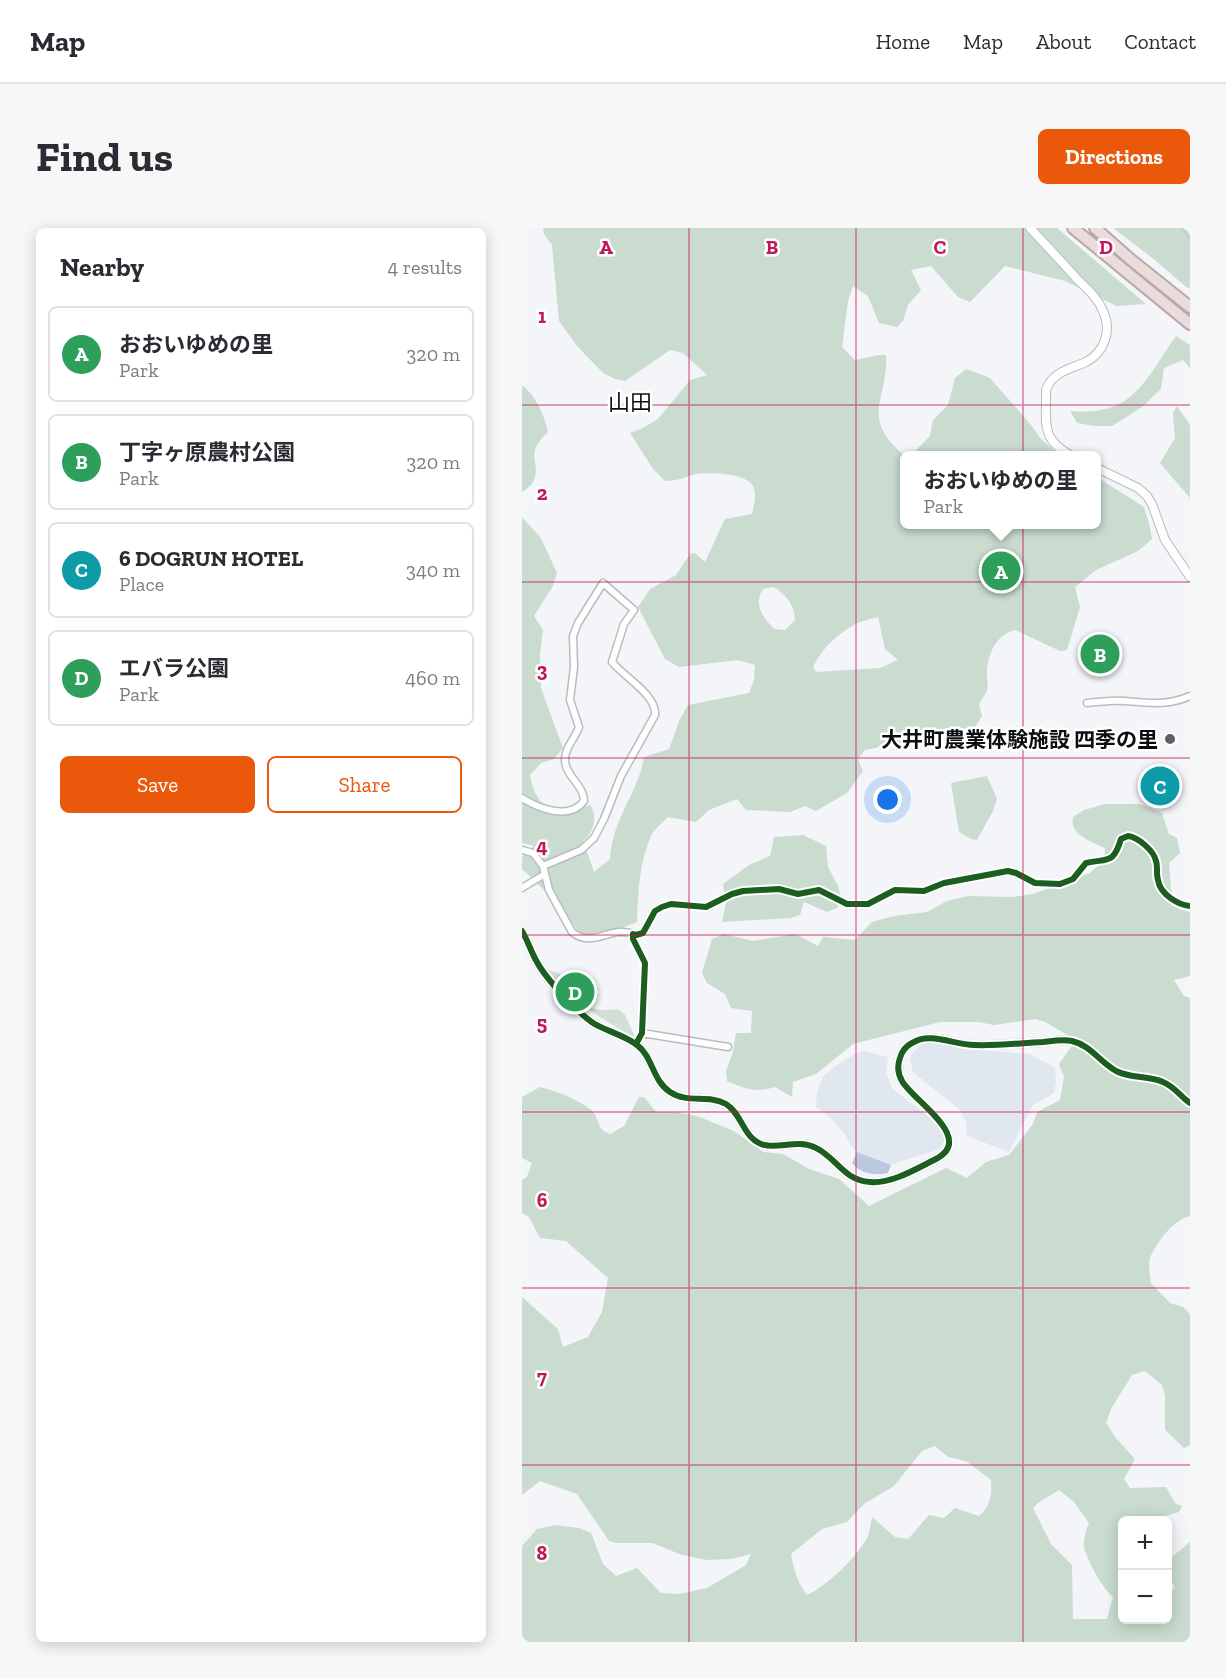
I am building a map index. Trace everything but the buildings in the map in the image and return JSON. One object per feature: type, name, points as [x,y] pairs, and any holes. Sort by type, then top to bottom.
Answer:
[{"type":"highway","points":[[1073,228],[1190,324]]},
{"type":"highway","points":[[1095,228],[1190,307]]},
{"type":"street","points":[[1030,228],[1096,299],[1106,319],[1107,335],[1100,350],[1088,361],[1054,376],[1046,390],[1048,437],[1056,447],[1063,451]]},
{"type":"street","points":[[1101,470],[1138,488],[1147,496],[1165,540],[1190,577]]},
{"type":"street","points":[[522,798],[544,809],[557,811],[573,810],[580,807],[584,801],[565,761],[568,747],[579,727],[570,700],[574,667],[573,636],[578,623],[603,584],[634,610],[624,624],[612,662],[650,698],[656,707],[655,715],[621,776],[594,838],[581,850],[544,870],[522,888]]},
{"type":"street","points":[[1088,703],[1123,700],[1142,704],[1158,704],[1190,696]]},
{"type":"street","points":[[522,850],[533,853],[544,870],[549,890],[572,932],[577,936],[591,939],[620,931],[636,935],[643,933],[655,911],[662,907],[671,904],[706,907],[743,891],[779,889],[798,894],[816,890],[838,901],[854,905],[872,903],[895,890],[924,891],[944,883],[1008,871],[1035,883],[1060,884],[1071,880],[1086,863],[1111,859],[1116,854],[1121,839],[1128,836],[1137,839],[1155,857],[1158,881],[1163,890],[1178,903],[1190,906]]},
{"type":"street","points":[[522,931],[544,974],[583,1015],[600,1027],[636,1044],[649,1060],[658,1080],[670,1092],[685,1099],[719,1101],[735,1111],[748,1133],[757,1142],[765,1146],[808,1144],[822,1151],[849,1176],[868,1182],[889,1180],[937,1159],[948,1145],[949,1137],[946,1129],[905,1086],[899,1076],[898,1066],[901,1055],[907,1046],[917,1040],[931,1038],[974,1046],[1070,1040],[1086,1047],[1119,1072],[1154,1079],[1174,1087],[1190,1103]]},
{"type":"street","points":[[633,934],[633,939],[645,963],[642,1033],[636,1044]]},
{"type":"street","points":[[642,1033],[728,1047]]},
{"type":"shaded area","points":[[1092,636],[1114,640],[1108,668],[1091,663],[1088,645]]},
{"type":"shaded area","points":[[548,970],[572,978],[592,1007],[606,1010],[618,1009],[625,1015],[635,1037],[588,1009]]},
{"type":"shaded area","points":[[929,1041],[951,1042],[976,1050],[1030,1054],[1055,1068],[1054,1093],[1033,1105],[1009,1152],[967,1136],[966,1122],[960,1110],[913,1072],[910,1060],[912,1053]]},
{"type":"shaded area","points":[[863,1051],[888,1057],[886,1073],[892,1088],[943,1128],[945,1139],[940,1149],[890,1165],[857,1152],[832,1119],[816,1107],[817,1093],[823,1077],[835,1066]]},
{"type":"green space","points":[[543,228],[1057,228],[1146,304],[1117,306],[1065,281],[1005,266],[970,302],[958,297],[931,266],[911,270],[921,290],[908,305],[903,321],[897,327],[879,323],[868,296],[853,286],[848,301],[842,347],[855,360],[886,355],[879,419],[883,430],[900,451],[900,529],[1101,529],[1101,480],[1144,507],[1152,539],[1138,551],[1096,570],[1075,587],[1080,607],[1067,650],[1060,651],[1015,630],[998,640],[988,664],[987,691],[979,704],[982,716],[974,729],[865,750],[858,759],[863,771],[847,793],[816,811],[805,806],[790,812],[746,810],[737,799],[709,810],[696,822],[668,817],[652,834],[644,855],[637,922],[586,942],[556,903],[522,869],[522,857],[534,846],[522,843],[522,517],[541,538],[557,573],[553,586],[534,616],[543,630],[540,654],[541,688],[563,748],[554,759],[541,763],[530,775],[537,796],[552,811],[566,813],[590,805],[594,814],[594,824],[590,834],[583,841],[594,872],[610,859],[615,831],[636,783],[644,757],[669,749],[688,705],[749,693],[754,680],[755,665],[738,660],[679,667],[665,659],[638,607],[650,589],[676,575],[690,554],[695,553],[705,562],[725,519],[752,514],[755,493],[749,482],[736,476],[702,473],[665,481],[653,469],[630,433],[658,419],[690,380],[707,375],[683,353],[670,350],[625,381],[603,373],[577,346],[559,321],[552,245],[544,234]],"holes":[[[774,587],[786,597],[793,609],[795,620],[785,630],[774,629],[763,615],[759,605],[760,595],[763,589]],[[878,617],[885,649],[898,660],[880,668],[816,672],[813,667],[836,638],[857,624]]]},
{"type":"green space","points":[[1113,228],[1190,228],[1190,288],[1186,287]]},
{"type":"green space","points":[[1176,336],[1190,345],[1190,368],[1183,360],[1164,368],[1161,389],[1142,407],[1112,426],[1077,423],[1070,411],[1109,408],[1135,393]]},
{"type":"green space","points":[[966,369],[990,378],[1040,438],[1055,451],[915,451],[930,436],[933,420],[948,405],[955,378]]},
{"type":"green space","points":[[522,385],[539,406],[548,432],[540,440],[534,453],[536,470],[533,482],[522,492]]},
{"type":"green space","points":[[1177,406],[1190,425],[1190,498],[1160,463],[1175,438],[1173,413]]},
{"type":"green space","points":[[987,776],[997,799],[977,840],[971,839],[959,832],[951,783]]},
{"type":"green space","points":[[1105,804],[1140,804],[1162,813],[1169,834],[1177,838],[1180,853],[1169,863],[1171,890],[1179,909],[1190,912],[1190,976],[1174,980],[1184,996],[1190,998],[1190,1216],[1166,1232],[1153,1252],[1149,1264],[1151,1283],[1170,1303],[1183,1307],[1190,1314],[1190,1445],[1184,1448],[1165,1430],[1165,1396],[1162,1385],[1145,1371],[1132,1375],[1111,1409],[1106,1423],[1135,1459],[1124,1479],[1130,1488],[1166,1487],[1175,1503],[1182,1506],[1179,1512],[1166,1516],[1118,1516],[1118,1624],[1172,1624],[1172,1592],[1175,1586],[1172,1583],[1172,1557],[1190,1542],[1190,1642],[522,1642],[522,1546],[537,1529],[555,1525],[579,1528],[591,1533],[603,1564],[616,1576],[637,1568],[661,1593],[679,1594],[707,1588],[746,1565],[751,1554],[731,1559],[707,1560],[682,1555],[652,1543],[616,1543],[609,1541],[577,1494],[540,1481],[522,1495],[522,1297],[558,1329],[563,1347],[588,1337],[602,1312],[608,1278],[566,1241],[540,1238],[529,1217],[522,1213],[522,1180],[527,1177],[532,1163],[522,1158],[522,1097],[540,1087],[568,1096],[589,1108],[603,1130],[610,1134],[624,1126],[639,1097],[644,1097],[656,1112],[676,1112],[697,1116],[734,1131],[763,1152],[783,1154],[809,1169],[839,1179],[869,1206],[946,1168],[967,1178],[986,1162],[1009,1155],[1033,1124],[1037,1112],[1060,1100],[1064,1077],[1059,1064],[1076,1040],[1036,1019],[994,1025],[978,1022],[940,1022],[853,1044],[816,1074],[793,1082],[792,1097],[775,1087],[756,1090],[727,1081],[726,1071],[733,1052],[736,1033],[751,1033],[752,1011],[731,1008],[725,994],[707,983],[702,973],[712,939],[724,934],[753,941],[795,934],[818,946],[823,937],[855,940],[872,922],[894,916],[927,912],[947,901],[968,896],[1013,897],[1033,894],[1090,873],[1101,863],[1105,848],[1082,837],[1074,828],[1073,817],[1084,810]],"holes":[[[935,1446],[948,1457],[966,1461],[991,1480],[990,1500],[979,1516],[955,1508],[944,1518],[929,1515],[908,1539],[895,1537],[872,1517],[868,1536],[850,1561],[832,1578],[807,1595],[796,1576],[791,1554],[822,1529],[847,1522],[864,1504],[894,1486],[922,1451]],[[1059,1490],[1074,1502],[1089,1523],[1084,1541],[1086,1553],[1100,1581],[1113,1597],[1107,1619],[1073,1619],[1072,1565],[1051,1544],[1033,1508]]]},
{"type":"green space","points":[[803,835],[826,846],[828,867],[838,886],[842,901],[837,908],[827,912],[804,902],[800,915],[791,918],[722,922],[726,903],[723,884],[749,865],[770,856],[774,837]]},
{"type":"water","points":[[857,1152],[891,1165],[888,1173],[873,1174],[860,1170],[852,1163]]},
{"type":"waterway","points":[[1182,228],[1190,239]]},
{"type":"cycle path","points":[[636,1044],[642,1033],[645,963],[633,939],[633,934],[643,933],[655,911],[671,904],[706,907],[743,891],[779,889],[798,894],[819,890],[847,904],[868,904],[895,890],[924,891],[944,883],[1008,871],[1035,883],[1060,884],[1073,879],[1086,863],[1112,857],[1121,839],[1128,836],[1141,842],[1155,857],[1157,878],[1162,890],[1175,901],[1190,906]]},
{"type":"cycle path","points":[[522,931],[541,969],[562,995],[593,1023],[637,1045],[664,1087],[670,1092],[684,1098],[712,1100],[726,1104],[736,1113],[746,1131],[755,1141],[767,1146],[801,1144],[814,1147],[860,1180],[878,1182],[895,1178],[934,1160],[946,1151],[949,1142],[946,1131],[939,1120],[908,1089],[899,1073],[899,1061],[906,1047],[926,1038],[983,1045],[1072,1041],[1090,1050],[1116,1071],[1151,1078],[1167,1084],[1190,1103]]},
{"type":"place","name":"おおいゆめの里","points":[[1001,571]]},
{"type":"place","name":"丁字ヶ原農村公園","points":[[1100,654]]},
{"type":"place","name":"大井町農業体験施設 四季の里","points":[[1170,739]]},
{"type":"place","name":"6 DOGRUN HOTEL","points":[[1160,786]]},
{"type":"place","name":"エバラ公園","points":[[575,992]]},
{"type":"district","name":"山田","points":[[630,402]]}]
